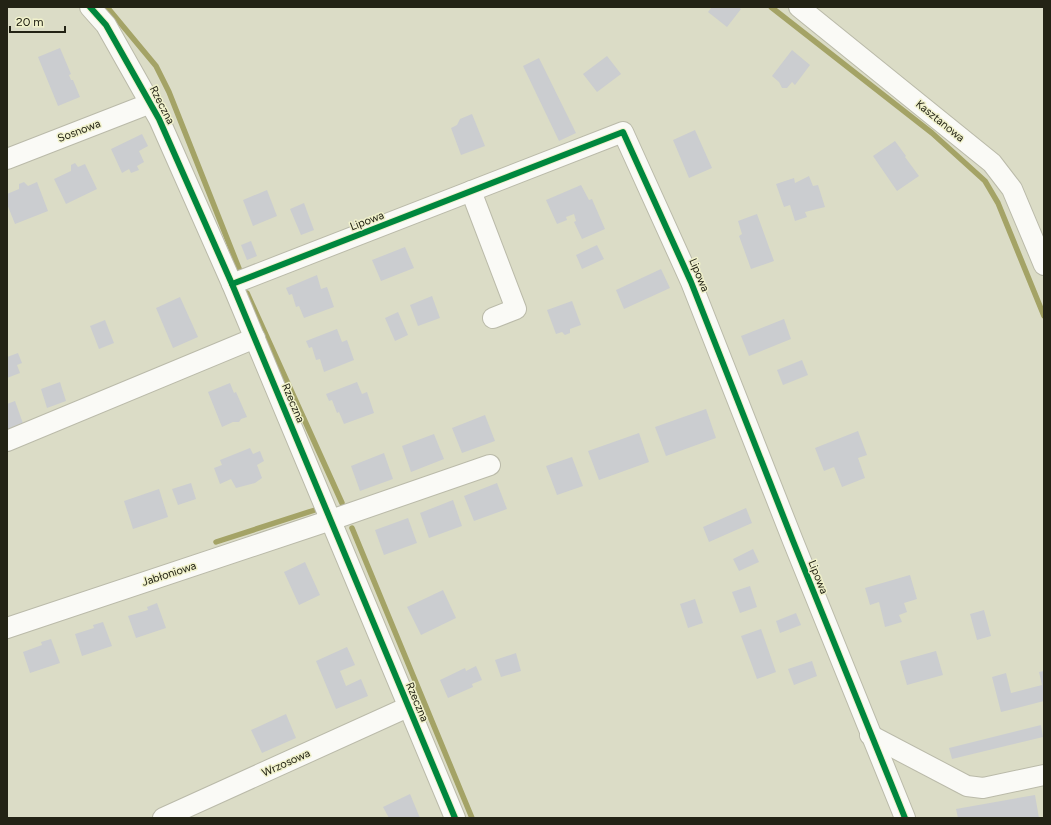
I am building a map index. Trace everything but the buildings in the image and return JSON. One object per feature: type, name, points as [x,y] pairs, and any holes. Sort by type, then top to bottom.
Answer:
[{"type":"street","name":"Rzeczna","points":[[90,7],[106,25],[151,103],[255,338],[454,818]]},
{"type":"street","name":"Kasztanowa","points":[[799,7],[992,163],[1012,189],[1044,265]]},
{"type":"street","name":"Sosnowa","points":[[7,159],[151,103]]},
{"type":"street","name":"Lipowa","points":[[232,284],[623,132],[691,282],[870,735],[905,818]]},
{"type":"street","points":[[471,191],[516,309],[492,318]]},
{"type":"street","points":[[7,441],[255,338]]},
{"type":"street","name":"Jabłoniowa","points":[[7,628],[490,465]]},
{"type":"street","name":"Wrzosowa","points":[[163,818],[408,707]]},
{"type":"street","points":[[870,735],[967,786],[982,788],[1044,775]]},
{"type":"waterway","points":[[107,7],[156,66],[169,92],[240,271]]},
{"type":"waterway","points":[[771,7],[932,133],[985,181],[998,203],[1044,316]]},
{"type":"waterway","points":[[247,293],[342,503]]},
{"type":"waterway","points":[[216,542],[315,510]]},
{"type":"waterway","points":[[352,528],[472,818]]},
{"type":"cycle path","points":[[90,7],[106,25],[159,119],[232,284],[455,818]]},
{"type":"cycle path","points":[[232,284],[623,132],[691,282],[793,541],[905,818]]}]
